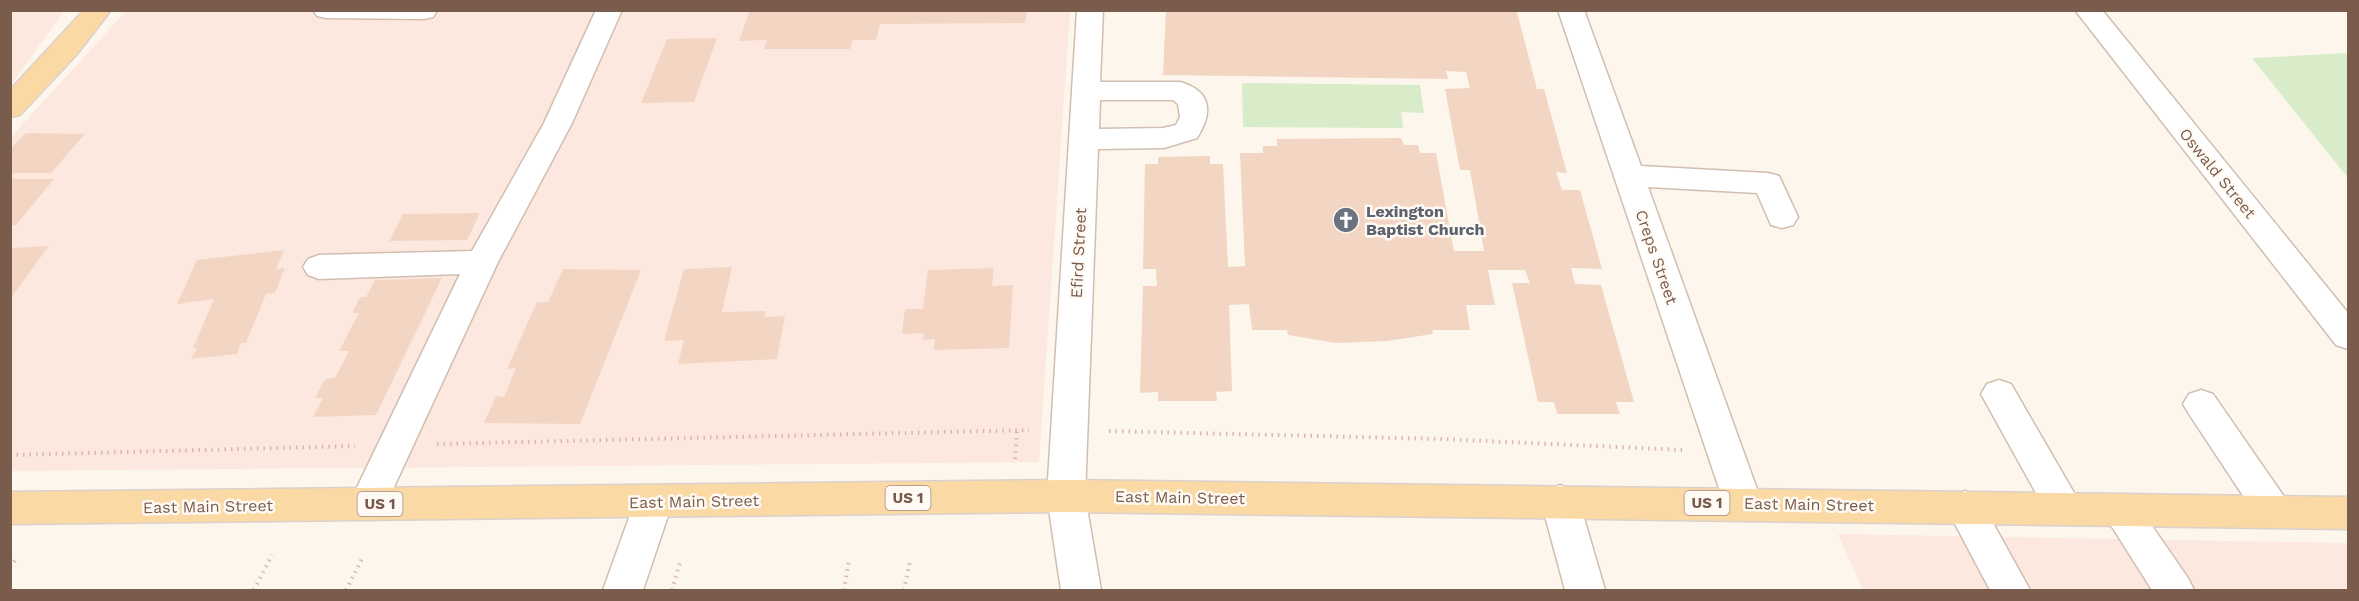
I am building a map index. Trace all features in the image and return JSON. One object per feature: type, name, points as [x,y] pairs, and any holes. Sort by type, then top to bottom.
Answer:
[{"type":"main road","points":[[10,108],[67,48],[98,10]]},
{"type":"main road","name":"East Main Street","points":[[10,508],[1066,496],[1743,503],[2349,513]]},
{"type":"street","points":[[326,10],[424,11]]},
{"type":"street","points":[[368,504],[482,262],[558,123],[609,10]]},
{"type":"street","name":"Efird Street","points":[[1081,591],[1066,496],[1090,10]]},
{"type":"street","name":"Creps Street","points":[[1571,10],[1743,503]]},
{"type":"street","name":"Oswald Street","points":[[2088,10],[2349,336]]},
{"type":"street","points":[[1083,139],[1164,138],[1187,131],[1194,117],[1192,100],[1180,92],[1086,91]]},
{"type":"street","points":[[1629,176],[1768,183],[1782,217]]},
{"type":"street","points":[[318,267],[482,262]]},
{"type":"street","points":[[1999,394],[2064,509]]},
{"type":"street","points":[[2200,404],[2274,512]]},
{"type":"street","points":[[623,591],[654,501]]},
{"type":"street","points":[[1560,501],[1585,591]]},
{"type":"street","points":[[1965,507],[2010,591]]},
{"type":"street","points":[[2121,511],[2162,583]]},
{"type":"path","points":[[1015,459],[1017,431]]},
{"type":"path","points":[[10,455],[1017,431],[1269,433],[1686,451]]},
{"type":"path","points":[[254,591],[272,555]]},
{"type":"path","points":[[346,591],[363,557]]},
{"type":"path","points":[[10,567],[17,558]]},
{"type":"path","points":[[672,591],[681,559]]},
{"type":"path","points":[[844,591],[849,560]]},
{"type":"path","points":[[904,591],[910,561]]},
{"type":"shaded area","points":[[10,11],[64,11],[11,85]]},
{"type":"shaded area","points":[[126,11],[1070,11],[1039,462],[11,471],[10,138]]},
{"type":"shaded area","points":[[1838,534],[2348,543],[2348,590],[1863,590]]},
{"type":"green space","points":[[2348,53],[2348,178],[2252,58]]},
{"type":"green space","points":[[1242,83],[1420,85],[1424,113],[1401,112],[1403,128],[1243,127]]},
{"type":"building","points":[[750,10],[1027,10],[1025,23],[880,24],[876,40],[853,40],[850,49],[764,49],[767,40],[739,41]]},
{"type":"building","name":"Lexington Baptist Church","points":[[1166,10],[1517,12],[1537,89],[1544,89],[1567,173],[1556,172],[1562,190],[1580,190],[1602,269],[1571,268],[1575,284],[1601,285],[1634,402],[1616,402],[1620,414],[1557,414],[1554,402],[1538,402],[1512,283],[1530,283],[1525,270],[1488,270],[1495,305],[1466,305],[1470,330],[1432,330],[1433,334],[1387,341],[1336,343],[1288,335],[1287,330],[1252,330],[1249,304],[1229,305],[1232,391],[1216,392],[1217,401],[1158,401],[1158,392],[1140,393],[1143,286],[1157,286],[1156,269],[1143,269],[1145,164],[1158,164],[1158,157],[1210,156],[1210,164],[1223,164],[1228,267],[1245,266],[1240,153],[1263,153],[1263,146],[1277,146],[1277,139],[1401,138],[1404,145],[1418,145],[1420,153],[1436,153],[1454,251],[1484,251],[1470,170],[1460,170],[1445,89],[1470,88],[1466,72],[1446,71],[1448,79],[1163,75]]},
{"type":"building","points":[[717,38],[694,102],[641,103],[667,39]]},
{"type":"building","points":[[26,133],[85,134],[51,173],[10,173],[10,149]]},
{"type":"building","points":[[10,179],[54,179],[16,225],[10,225]]},
{"type":"building","points":[[480,213],[467,240],[389,241],[403,214]]},
{"type":"building","points":[[49,246],[10,299],[10,248]]},
{"type":"building","points":[[284,250],[276,269],[285,268],[275,293],[266,294],[246,343],[241,343],[237,354],[191,359],[197,348],[193,348],[214,299],[177,304],[197,260]]},
{"type":"building","points":[[732,267],[722,312],[766,311],[764,317],[785,316],[777,359],[678,364],[684,340],[664,341],[684,269]]},
{"type":"building","points":[[994,268],[992,286],[1013,285],[1009,348],[934,350],[935,339],[923,340],[924,333],[902,334],[905,309],[923,309],[928,270]]},
{"type":"building","points":[[563,269],[641,270],[580,424],[484,423],[496,396],[504,397],[516,368],[507,369],[537,302],[548,302]]},
{"type":"building","points":[[442,278],[376,415],[313,417],[323,398],[315,398],[325,379],[335,378],[349,351],[339,351],[359,313],[352,313],[360,297],[366,297],[375,280]]},
{"type":"place","name":"Lexington Baptist Church","points":[[1346,220]]}]
